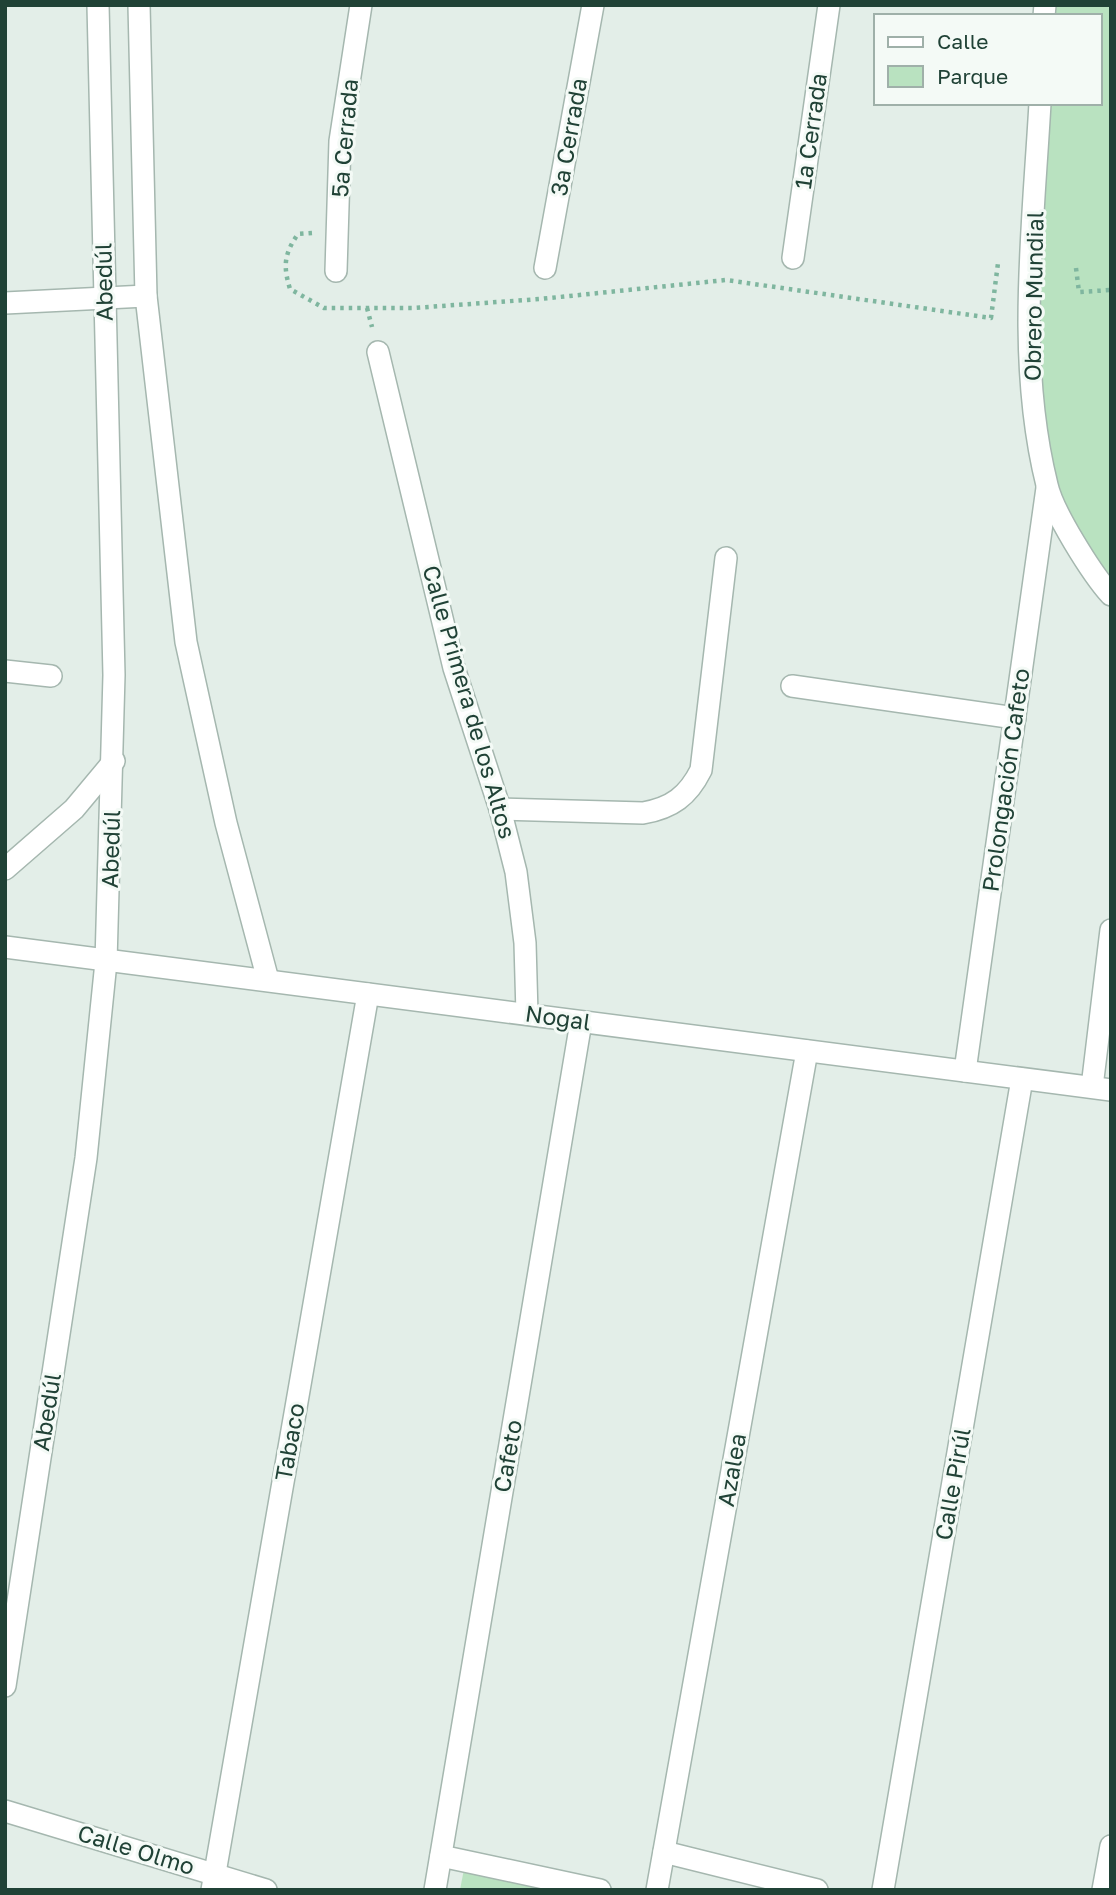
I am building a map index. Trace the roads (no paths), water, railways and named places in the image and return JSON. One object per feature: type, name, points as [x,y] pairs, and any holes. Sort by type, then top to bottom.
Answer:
[{"type":"street","name":"Abedúl","points":[[5,1686],[86,1158],[106,962],[114,761],[98,5]]},
{"type":"street","name":"Abedúl","points":[[139,5],[146,296],[186,642],[223,810],[268,980]]},
{"type":"street","name":"5a Cerrada","points":[[336,271],[340,141],[361,5]]},
{"type":"street","name":"3a Cerrada","points":[[545,268],[593,5]]},
{"type":"street","name":"1a Cerrada","points":[[793,258],[829,5]]},
{"type":"street","name":"Obrero Mundial","points":[[1040,105],[1028,319],[1033,396],[1047,488],[1073,539],[1111,595]]},
{"type":"street","points":[[5,303],[146,296]]},
{"type":"street","name":"Calle Primera de los Altos","points":[[378,352],[454,668],[500,808],[522,909],[527,1014]]},
{"type":"street","name":"Prolongación Cafeto","points":[[965,1071],[1047,488]]},
{"type":"street","points":[[500,808],[643,813],[662,810],[688,792],[701,770],[726,558]]},
{"type":"street","points":[[5,671],[51,676]]},
{"type":"street","points":[[792,686],[1015,718]]},
{"type":"street","points":[[5,869],[74,809],[114,761]]},
{"type":"street","points":[[1101,1088],[1111,930]]},
{"type":"street","name":"Nogal","points":[[5,947],[1101,1088]]},
{"type":"street","name":"Tabaco","points":[[214,1882],[368,994]]},
{"type":"street","name":"Cafeto","points":[[435,1890],[581,1022]]},
{"type":"street","name":"Azalea","points":[[657,1890],[807,1051]]},
{"type":"street","name":"Calle Pirúl","points":[[883,1890],[1022,1079]]},
{"type":"street","name":"Calle Olmo","points":[[5,1811],[214,1882],[266,1890]]},
{"type":"street","points":[[1103,1890],[1111,1846]]},
{"type":"street","points":[[664,1852],[817,1890]]},
{"type":"street","points":[[441,1856],[600,1890]]}]
